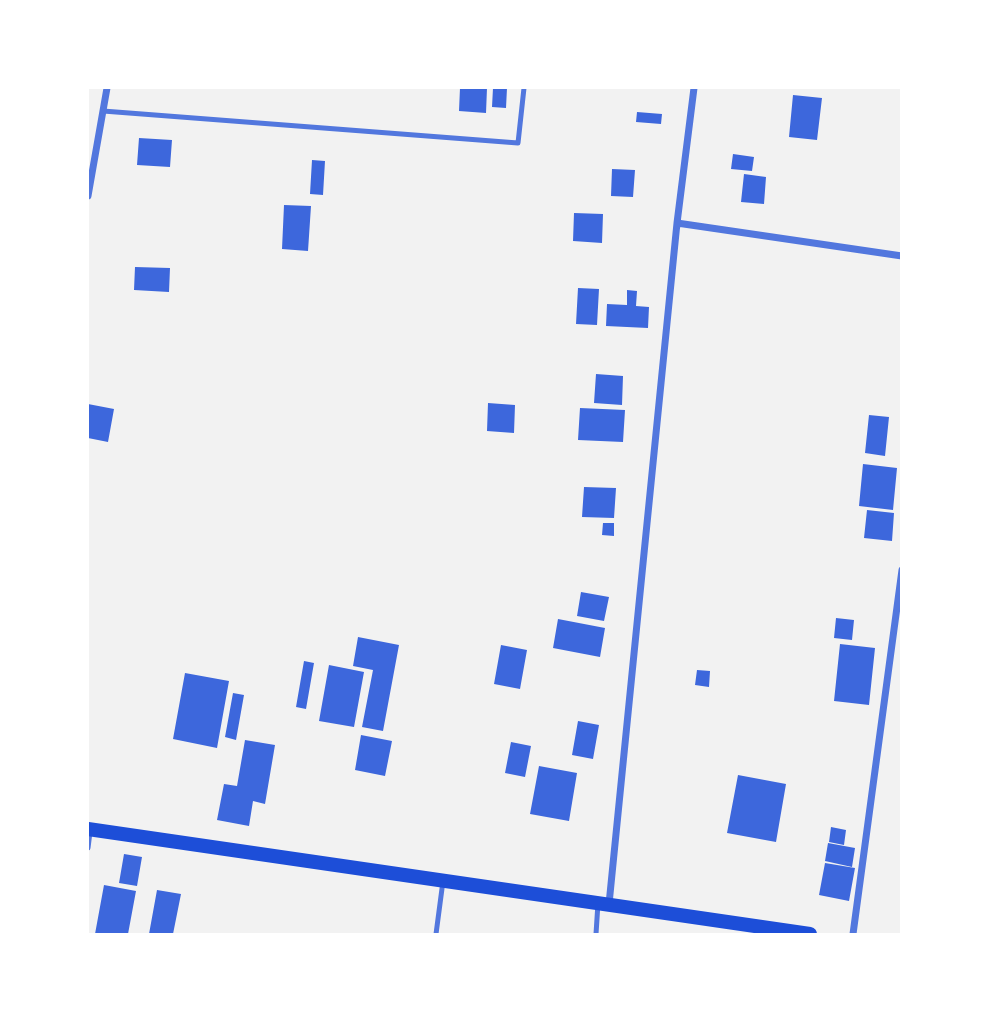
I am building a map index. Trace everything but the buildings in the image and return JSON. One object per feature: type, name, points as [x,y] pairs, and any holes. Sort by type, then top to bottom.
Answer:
[{"type":"main road","points":[[89,829],[810,934]]},
{"type":"street","points":[[88,193],[107,88]]},
{"type":"street","points":[[604,904],[694,88]]},
{"type":"street","points":[[677,223],[901,256]]},
{"type":"street","points":[[853,934],[901,570]]},
{"type":"lane","points":[[103,111],[518,143],[524,88]]},
{"type":"lane","points":[[88,848],[89,829]]},
{"type":"lane","points":[[436,934],[443,881]]},
{"type":"lane","points":[[596,934],[604,904]]}]
